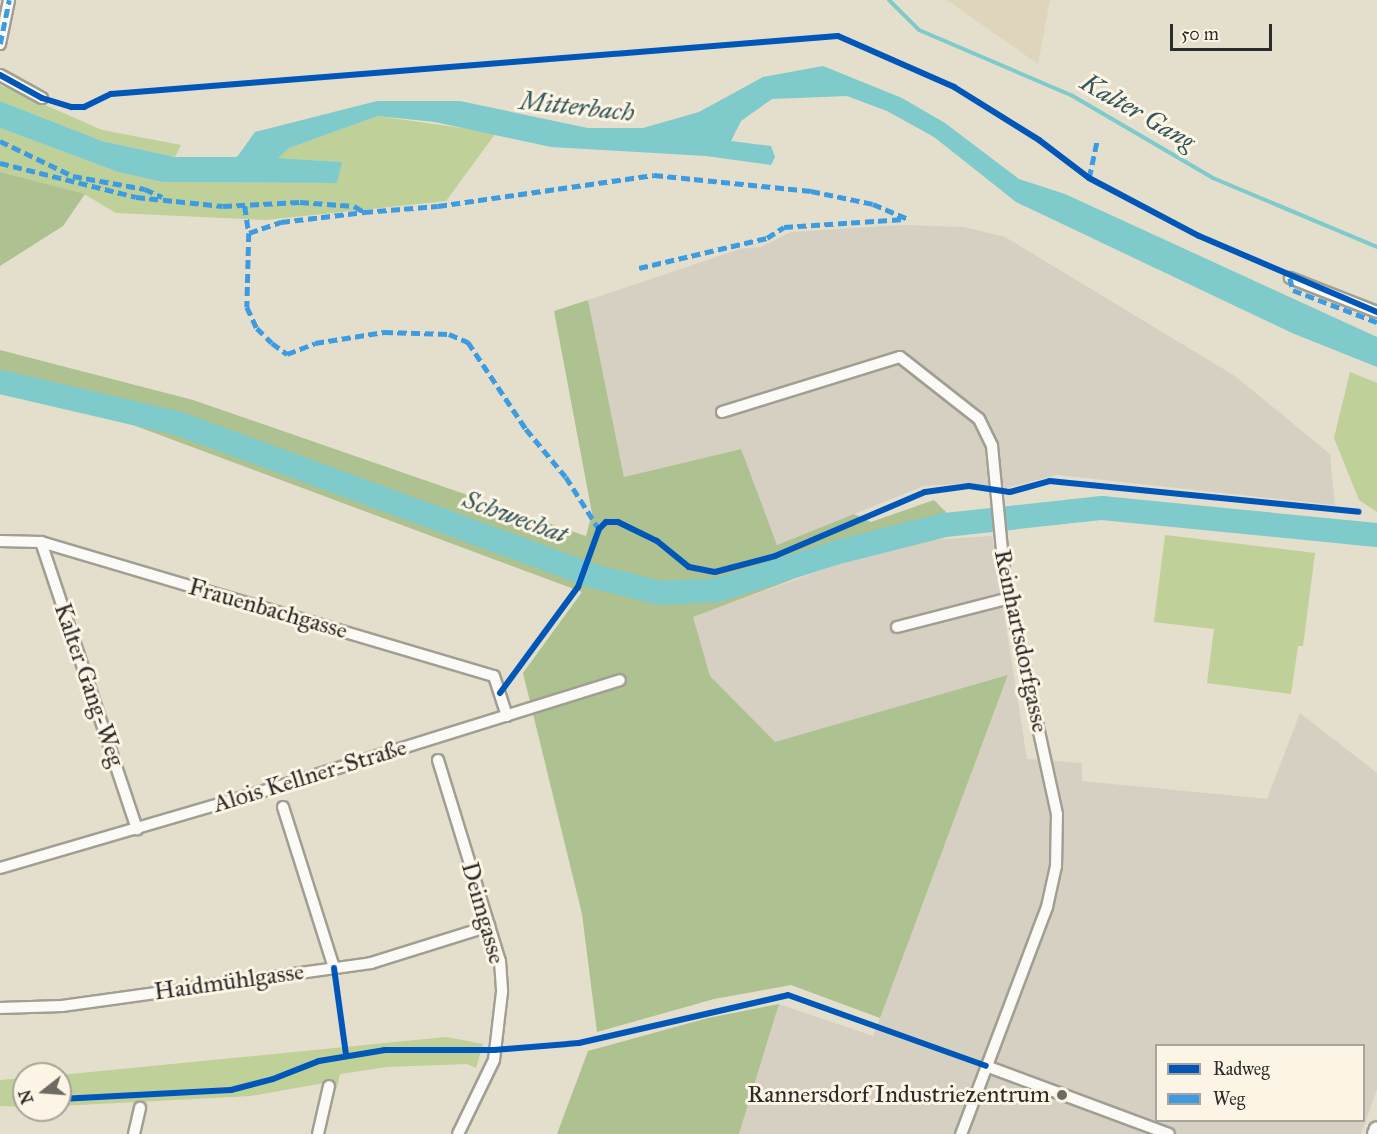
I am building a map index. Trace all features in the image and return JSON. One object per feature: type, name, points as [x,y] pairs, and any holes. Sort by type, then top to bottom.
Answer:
[{"type":"street","points":[[0,44],[9,0]]},
{"type":"street","points":[[0,75],[42,98]]},
{"type":"street","points":[[1290,278],[1377,312]]},
{"type":"street","name":"Reinhartsdorfgasse","points":[[722,412],[900,357],[979,418],[992,446],[1000,540],[1010,598],[1057,814],[1056,866],[1047,907],[961,1134]]},
{"type":"street","name":"Frauenbachgasse","points":[[0,541],[41,543],[494,676],[507,716]]},
{"type":"street","name":"Kalter Gang-Weg","points":[[41,543],[137,828]]},
{"type":"street","points":[[897,627],[1010,598]]},
{"type":"street","name":"Alois Kellner-Straße","points":[[0,868],[620,680]]},
{"type":"street","name":"Deimgasse","points":[[438,760],[500,961],[502,992],[494,1060],[458,1134]]},
{"type":"street","points":[[283,807],[334,968]]},
{"type":"street","name":"Haidmühlgasse","points":[[0,1008],[62,1006],[371,963],[489,926]]},
{"type":"street","points":[[986,1066],[1168,1134]]},
{"type":"street","points":[[318,1134],[329,1086]]},
{"type":"street","points":[[134,1134],[140,1108]]},
{"type":"street","points":[[1375,1134],[1377,1129]]},
{"type":"shaded area","points":[[947,0],[1050,0],[1038,64]]},
{"type":"shaded area","points":[[904,225],[964,227],[1005,237],[1235,376],[1330,454],[1335,505],[1057,475],[1006,488],[968,483],[924,486],[777,545],[740,449],[624,477],[588,300],[740,249],[761,247],[791,232]]},
{"type":"shaded area","points":[[992,536],[1027,759],[1082,763],[1082,781],[1267,799],[1300,713],[1377,773],[1377,1089],[1361,1134],[739,1134],[779,1004],[873,1036],[1008,676],[775,743],[710,676],[692,617],[899,542]]},
{"type":"green space","points":[[0,85],[102,130],[181,145],[175,157],[102,141],[0,101]]},
{"type":"green space","points":[[378,116],[496,133],[446,201],[266,220],[116,213],[84,194],[0,172],[0,128],[118,172],[162,182],[337,183],[341,162],[277,158],[289,148]]},
{"type":"green space","points":[[0,172],[85,194],[63,226],[0,266]]},
{"type":"green space","points":[[588,300],[624,477],[741,449],[777,545],[854,514],[871,522],[934,500],[948,514],[854,541],[791,580],[693,617],[710,676],[775,742],[1008,675],[880,1018],[791,985],[714,999],[597,1032],[582,914],[523,673],[582,592],[133,425],[0,391],[0,350],[193,400],[586,536],[592,513],[554,311]]},
{"type":"green space","points":[[1350,372],[1377,383],[1377,512],[1359,500],[1334,438]]},
{"type":"green space","points":[[1165,535],[1315,553],[1303,646],[1298,646],[1291,694],[1207,683],[1214,629],[1154,622]]},
{"type":"green space","points":[[779,1004],[739,1134],[557,1134],[588,1051],[708,1018]]},
{"type":"green space","points":[[446,1037],[483,1044],[476,1068],[467,1064],[387,1067],[340,1074],[337,1088],[324,1083],[251,1096],[72,1105],[72,1074]]},
{"type":"green space","points":[[12,1079],[12,1106],[0,1106],[0,1080]]},
{"type":"water","points":[[823,66],[902,98],[945,123],[1019,179],[1065,194],[1377,337],[1377,367],[1292,333],[1016,202],[934,137],[887,111],[847,96],[772,99],[741,121],[731,141],[771,146],[775,157],[771,165],[706,156],[551,147],[435,122],[378,116],[289,148],[278,158],[342,162],[337,183],[162,182],[118,172],[0,128],[0,101],[102,141],[175,157],[237,157],[255,132],[377,101],[460,101],[588,128],[643,128],[699,112],[763,77]]},
{"type":"waterway","name":"Kalter Gang","points":[[889,0],[919,30],[1071,95],[1213,178],[1377,247]]},
{"type":"waterway","name":"Schwechat","points":[[0,382],[180,424],[596,577],[661,593],[718,590],[842,551],[945,525],[1102,508],[1377,535]]},
{"type":"marked path","points":[[0,44],[9,0]]},
{"type":"marked path","points":[[1089,178],[1097,139]]},
{"type":"marked path","points":[[0,141],[73,176],[145,189],[162,197]]},
{"type":"marked path","points":[[0,163],[136,197],[223,206],[300,202],[354,206],[364,212],[438,206],[654,175],[811,191],[873,204],[908,219]]},
{"type":"marked path","points":[[245,206],[249,233],[247,307],[257,328],[272,343],[287,354],[315,343],[384,332],[449,334],[468,342],[526,429],[566,477],[599,529]]},
{"type":"marked path","points":[[249,233],[281,222],[364,212]]},
{"type":"marked path","points":[[639,268],[767,238],[784,227],[905,219]]},
{"type":"marked path","points":[[1290,278],[1293,290],[1377,322]]},
{"type":"cycle path","points":[[0,75],[42,98],[72,107],[84,107],[111,94],[838,36],[954,87],[1039,140],[1089,178],[1199,236],[1377,312]]},
{"type":"cycle path","points":[[500,693],[578,587],[599,529],[606,522],[618,522],[657,541],[689,567],[715,572],[775,556],[925,492],[969,486],[1010,492],[1050,481],[1358,512]]},
{"type":"cycle path","points":[[334,968],[346,1055]]},
{"type":"cycle path","points":[[72,1098],[231,1090],[273,1079],[319,1061],[385,1050],[494,1050],[579,1043],[788,995],[986,1066]]},
{"type":"place","name":"Rannersdorf Industriezentrum","points":[[1062,1095]]},
{"type":"water label","name":"Mitterbach","points":[[577,107]]}]
